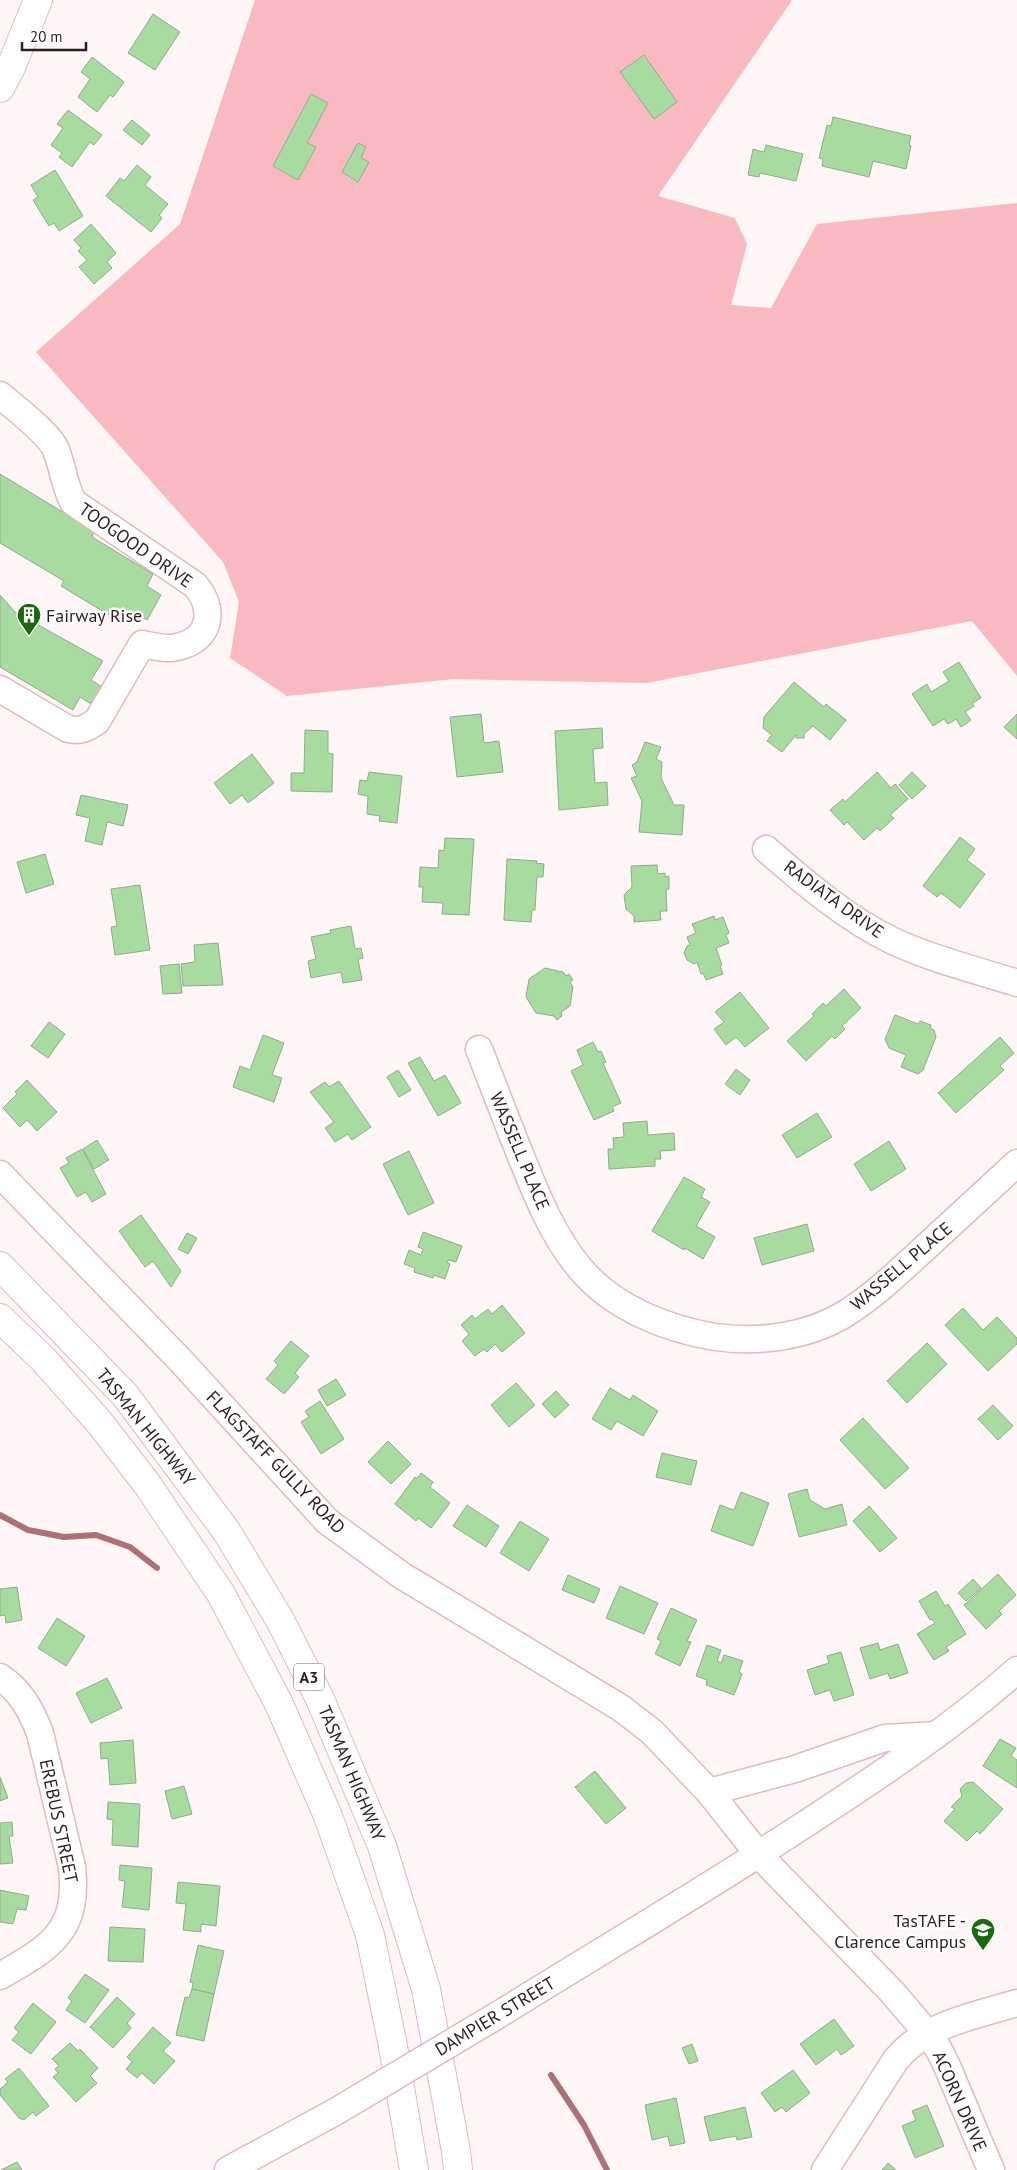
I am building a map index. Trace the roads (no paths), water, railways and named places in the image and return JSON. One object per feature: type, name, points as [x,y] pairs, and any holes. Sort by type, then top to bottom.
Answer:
[{"type":"main road","points":[[0,88],[11,67],[38,0]]},
{"type":"main road","name":"TASMAN HIGHWAY","points":[[0,1266],[125,1395],[228,1532],[280,1620],[320,1699],[382,1846],[426,1989],[458,2170]]},
{"type":"main road","name":"TASMAN HIGHWAY","points":[[0,1318],[43,1359],[99,1422],[147,1484],[222,1594],[279,1704],[328,1816],[370,1935],[392,2041],[414,2170]]},
{"type":"street","name":"TOOGOOD DRIVE","points":[[0,395],[46,437],[55,448],[73,502],[195,585],[204,595],[208,607],[205,629],[187,644],[175,648],[158,648],[142,644],[97,721],[87,728],[78,731],[68,729],[0,688]]},
{"type":"street","name":"RADIATA DRIVE","points":[[766,849],[802,879],[863,924],[893,941],[923,953],[1017,983]]},
{"type":"street","name":"WASSELL PLACE","points":[[479,1048],[537,1196],[554,1229],[579,1267],[602,1290],[626,1307],[657,1321],[692,1333],[726,1338],[760,1339],[791,1335],[843,1315],[876,1292],[899,1272],[1017,1163]]},
{"type":"street","name":"FLAGSTAFF GULLY ROAD","points":[[0,1174],[181,1361],[328,1522],[401,1575],[621,1708],[652,1732],[709,1792],[759,1855]]},
{"type":"street","points":[[759,1855],[875,1779],[937,1735],[1017,1670]]},
{"type":"street","name":"EREBUS STREET","points":[[0,1677],[10,1684],[22,1697],[32,1713],[40,1733],[72,1866],[74,1886],[74,1902],[62,1930],[42,1951],[0,1976]]},
{"type":"street","points":[[709,1792],[795,1769],[885,1738],[937,1735]]},
{"type":"street","name":"DAMPIER STREET","points":[[228,2170],[335,2112],[498,2015],[759,1855]]},
{"type":"street","name":"ACORN DRIVE","points":[[759,1855],[892,1992],[938,2048],[990,2170]]},
{"type":"street","points":[[825,2170],[905,2048],[946,2025],[1017,2003]]},
{"type":"waterway","points":[[0,1515],[28,1530],[64,1537],[96,1535],[130,1547],[157,1568]]},
{"type":"waterway","points":[[551,2075],[584,2125],[607,2170]]},
{"type":"place","name":"Fairway Rise","points":[[29,636]]},
{"type":"place","name":"TasTAFE - Clarence Campus","points":[[983,1951]]}]
